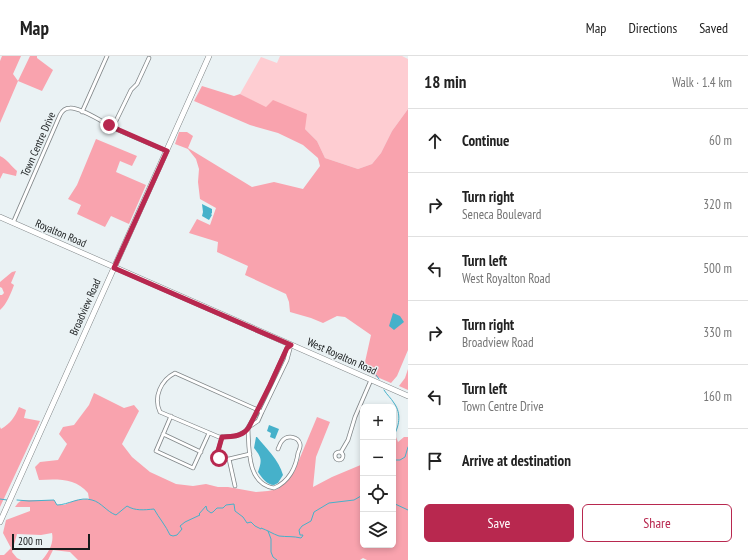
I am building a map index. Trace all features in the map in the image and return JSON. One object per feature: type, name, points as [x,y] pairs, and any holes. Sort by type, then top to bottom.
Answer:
[{"type":"main road","name":"Broadview Road","points":[[0,522],[209,56]]},
{"type":"main road","name":"Royalton Road","points":[[0,217],[114,268]]},
{"type":"main road","name":"West Royalton Road","points":[[114,268],[408,396]]},
{"type":"street","points":[[82,112],[107,56]]},
{"type":"street","points":[[113,128],[131,90],[137,84],[149,58]]},
{"type":"street","name":"Town Centre Drive","points":[[13,223],[60,114],[64,110],[69,108],[82,112],[113,128],[167,151]]},
{"type":"street","points":[[278,449],[282,440],[287,437],[293,437],[300,443],[298,460],[285,481],[274,488],[264,486],[251,465],[249,428],[287,348],[291,345]]},
{"type":"street","points":[[262,412],[175,373],[166,379],[159,389],[158,407],[160,412],[209,433],[222,437],[236,436],[246,432],[258,421],[287,360],[291,345]]},
{"type":"street","points":[[340,452],[348,440],[355,417],[371,380]]},
{"type":"street","points":[[171,416],[156,451],[193,468],[209,433]]},
{"type":"street","points":[[163,434],[201,452]]},
{"type":"street","points":[[222,437],[218,451],[219,458],[229,459],[250,454]]},
{"type":"street","points":[[229,459],[235,486]]},
{"type":"shaded area","points":[[2,56],[21,56],[13,74],[18,81],[0,123],[0,61]]},
{"type":"shaded area","points":[[30,56],[37,56],[37,58],[53,70],[42,91],[18,81]]},
{"type":"shaded area","points":[[280,56],[402,56],[408,59],[408,109],[392,131],[381,153],[372,164],[358,169],[325,158],[317,141],[305,129],[240,94],[261,57],[277,63]]},
{"type":"shaded area","points":[[202,86],[234,96],[240,94],[266,107],[273,100],[307,114],[305,129],[317,141],[325,158],[358,169],[372,164],[381,153],[392,131],[408,109],[408,350],[397,376],[391,383],[363,371],[371,335],[345,317],[337,316],[323,323],[290,312],[286,294],[245,275],[248,266],[217,252],[218,242],[189,233],[197,219],[210,225],[216,208],[200,199],[198,182],[199,169],[196,159],[188,149],[175,144],[179,132],[187,132],[193,136],[188,148],[252,187],[274,182],[303,189],[320,166],[318,158],[303,145],[278,133],[250,125],[194,101]]},
{"type":"shaded area","points":[[96,139],[137,156],[132,166],[120,161],[116,172],[146,185],[129,224],[111,216],[105,227],[77,214],[81,205],[68,199],[77,185]]},
{"type":"shaded area","points":[[0,156],[17,171],[16,176],[3,173],[0,179]]},
{"type":"shaded area","points":[[16,271],[11,283],[14,285],[12,291],[7,302],[0,310],[0,295],[4,293],[0,287],[0,282],[12,272]]},
{"type":"shaded area","points":[[408,369],[408,390],[399,386],[405,378]]},
{"type":"shaded area","points":[[94,393],[124,408],[134,405],[139,411],[122,444],[132,457],[150,472],[176,484],[193,486],[206,484],[256,492],[278,489],[294,472],[317,417],[330,422],[316,457],[313,487],[360,465],[360,548],[396,548],[396,437],[398,442],[404,437],[408,437],[408,560],[367,560],[363,558],[360,560],[78,560],[70,552],[53,550],[48,560],[42,560],[50,547],[52,533],[41,535],[17,534],[12,552],[21,560],[0,560],[0,555],[4,555],[11,548],[3,533],[6,520],[30,511],[30,507],[15,507],[22,500],[54,500],[57,505],[64,505],[76,500],[89,499],[88,493],[78,484],[66,480],[39,480],[35,467],[40,462],[58,460],[67,444],[59,434],[63,427],[74,425],[89,405]]},
{"type":"shaded area","points":[[19,407],[26,410],[24,418],[40,421],[0,507],[0,427],[1,429],[10,422]]},
{"type":"water","points":[[202,204],[212,209],[212,215],[209,220],[202,216]]},
{"type":"water","points":[[393,313],[400,316],[404,322],[394,330],[389,326]]},
{"type":"water","points":[[269,425],[279,429],[275,439],[270,437],[271,433],[267,431]]},
{"type":"water","points":[[256,437],[279,464],[283,475],[278,483],[274,485],[271,485],[263,479],[258,472],[260,459],[259,454],[254,448]]},
{"type":"waterway","points":[[376,375],[379,379]]},
{"type":"waterway","points":[[384,390],[394,404]]},
{"type":"waterway","points":[[396,407],[399,416],[396,431]]},
{"type":"waterway","points":[[396,460],[400,460],[405,457],[408,447]]},
{"type":"waterway","points":[[17,500],[54,500],[57,505],[88,499],[95,501],[116,515],[127,506],[130,508],[143,510],[154,509],[170,535],[173,536],[177,535],[182,529],[180,526],[200,515],[199,514],[206,506],[207,510],[211,513],[217,508],[223,508],[226,505],[234,504],[235,511],[243,517],[247,523],[251,522],[255,526],[279,536],[301,538],[303,535],[300,535],[299,530],[302,526],[311,521],[314,512],[329,503],[354,500],[360,497]]},
{"type":"waterway","points":[[0,499],[7,500]]},
{"type":"waterway","points":[[396,504],[408,510]]},
{"type":"waterway","points":[[268,531],[271,539],[271,552],[273,557],[277,560]]},
{"type":"route","points":[[109,125],[167,151],[114,268],[291,345],[287,348],[259,409],[246,432],[236,436],[222,437],[218,451],[219,458]]}]
